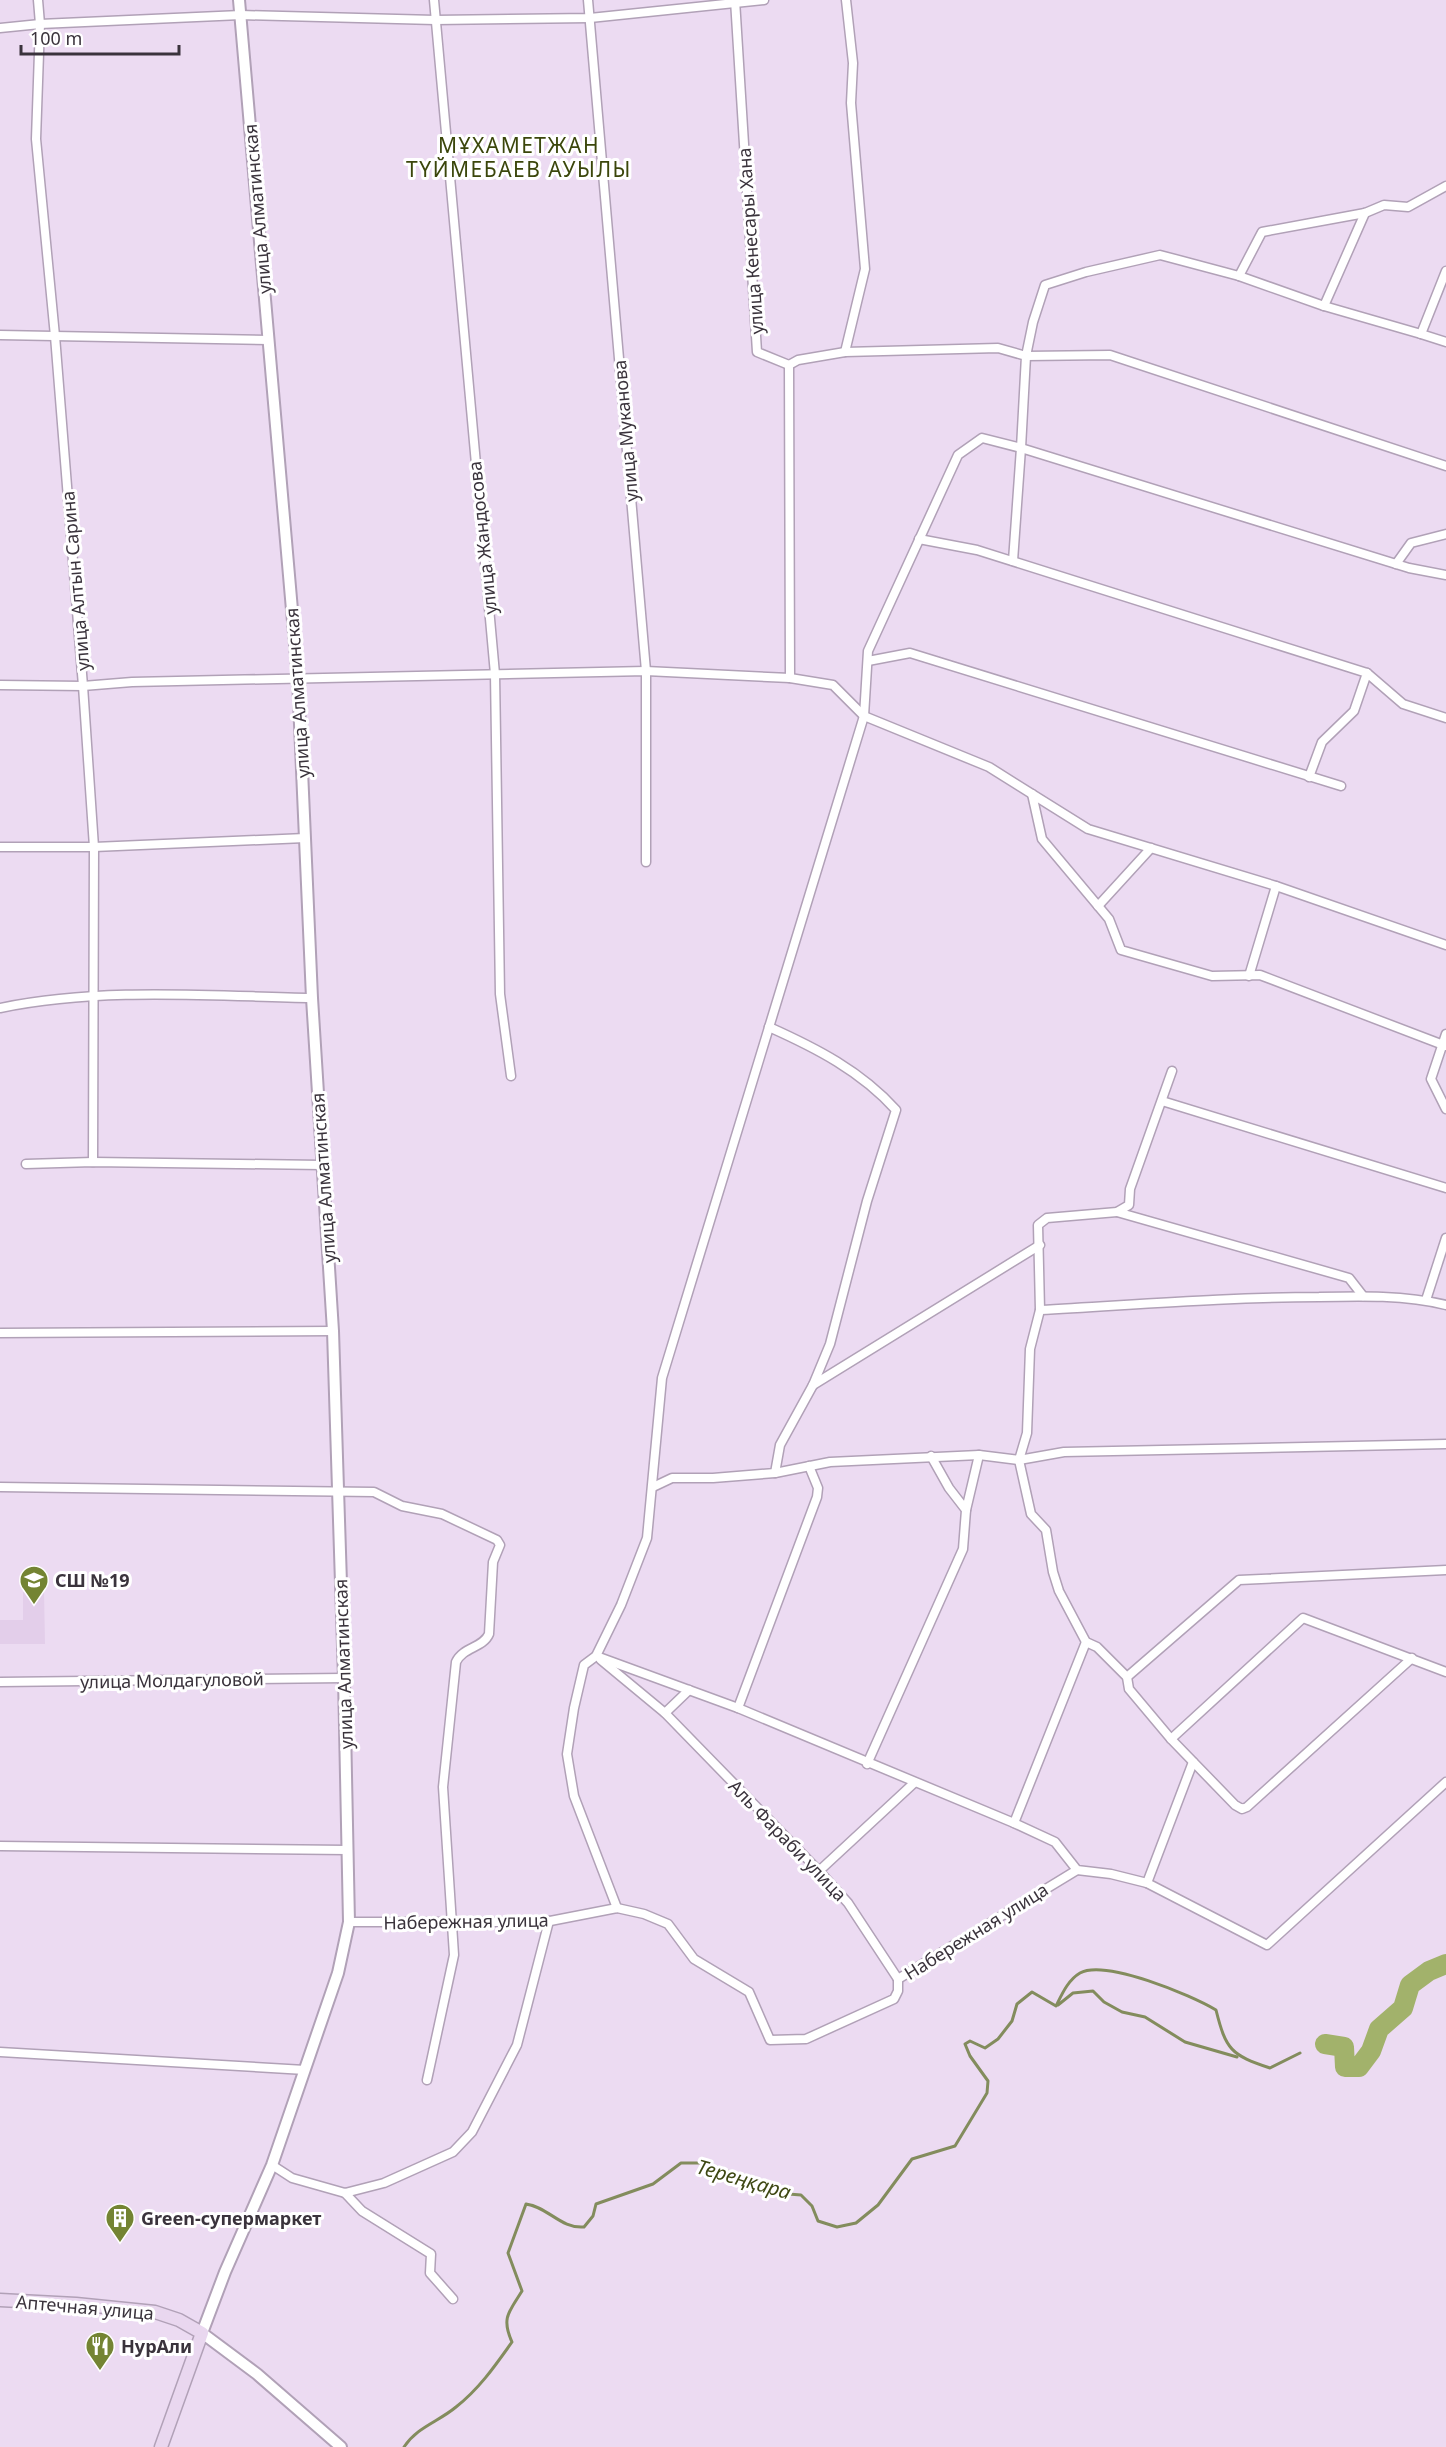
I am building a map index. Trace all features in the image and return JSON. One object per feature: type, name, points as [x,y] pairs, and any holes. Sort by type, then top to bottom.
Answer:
[{"type":"main road","name":"Аптечная улица","points":[[0,2300],[76,2304],[154,2312],[179,2320],[202,2333]]},
{"type":"main road","points":[[161,2447],[202,2333]]},
{"type":"street","name":"улица Алтын Сарина","points":[[38,0],[36,139],[55,336],[83,686],[93,847],[93,1162]]},
{"type":"street","name":"улица Алматинская","points":[[202,2333],[225,2272],[272,2165],[338,1973],[349,1922],[333,1331],[312,998],[298,679],[239,0]]},
{"type":"street","name":"улица Жандосова","points":[[434,0],[495,675],[500,994],[511,1076]]},
{"type":"street","name":"улица Муканова","points":[[588,0],[646,671],[646,862]]},
{"type":"street","points":[[0,28],[39,24],[241,15],[435,20],[590,18],[736,1],[764,0]]},
{"type":"street","points":[[845,352],[865,269],[852,103],[853,63],[846,0]]},
{"type":"street","name":"улица Кенесары Хана","points":[[736,1],[757,352],[789,365]]},
{"type":"street","points":[[1239,276],[1262,232],[1365,213],[1384,205],[1408,207],[1446,186]]},
{"type":"street","points":[[1324,306],[1365,213]]},
{"type":"street","points":[[1013,561],[1026,356],[1033,322],[1046,285],[1086,272],[1160,255],[1239,276],[1324,306],[1446,342]]},
{"type":"street","points":[[1421,334],[1446,271]]},
{"type":"street","points":[[0,335],[269,340]]},
{"type":"street","points":[[790,678],[789,365],[798,360],[845,352],[998,348],[1026,356],[1110,355],[1446,466]]},
{"type":"street","points":[[617,1908],[574,1796],[567,1754],[584,1665],[596,1656],[621,1605],[647,1538],[662,1378],[864,716],[868,651],[958,455],[982,438],[1396,564],[1446,575]]},
{"type":"street","points":[[1396,564],[1411,543],[1446,534]]},
{"type":"street","points":[[919,539],[977,550],[1367,673],[1403,704],[1446,718]]},
{"type":"street","points":[[868,661],[910,653],[1341,786]]},
{"type":"street","points":[[0,685],[83,686],[132,682],[646,671],[790,678],[833,685],[864,716],[989,766],[1088,830],[1276,886],[1446,945]]},
{"type":"street","points":[[1309,777],[1322,742],[1354,711],[1367,673]]},
{"type":"street","points":[[1032,794],[1042,839],[1109,919],[1121,950],[1212,976],[1260,975],[1444,1045]]},
{"type":"street","points":[[0,847],[93,847],[305,838]]},
{"type":"street","points":[[1098,906],[1151,848]]},
{"type":"street","points":[[1249,976],[1276,886]]},
{"type":"street","points":[[0,1008],[35,1001],[94,995],[312,998]]},
{"type":"street","points":[[769,1027],[816,1048],[851,1070],[896,1110],[867,1200],[830,1344],[813,1385],[780,1445],[775,1473]]},
{"type":"street","points":[[1446,1034],[1431,1079],[1446,1109]]},
{"type":"street","points":[[1116,1212],[1129,1205],[1130,1189],[1172,1071]]},
{"type":"street","points":[[1162,1101],[1446,1188]]},
{"type":"street","points":[[26,1164],[93,1162],[322,1165]]},
{"type":"street","points":[[1363,1296],[1349,1278],[1116,1212],[1047,1218],[1038,1225],[1040,1310],[1030,1349],[1027,1432],[1019,1460],[1031,1514],[1046,1530],[1053,1572],[1059,1591],[1086,1642],[1097,1647],[1126,1677],[1129,1689],[1171,1738],[1235,1805],[1242,1809],[1247,1807],[1412,1658]]},
{"type":"street","points":[[1426,1300],[1446,1239]]},
{"type":"street","points":[[813,1385],[1040,1245]]},
{"type":"street","points":[[1040,1310],[1264,1297],[1363,1296],[1426,1300],[1446,1305]]},
{"type":"street","points":[[0,1334],[333,1331]]},
{"type":"street","points":[[653,1487],[672,1478],[713,1478],[775,1473],[830,1462],[931,1456],[979,1455],[1019,1460],[1064,1452],[1446,1444]]},
{"type":"street","points":[[867,1764],[963,1549],[966,1510],[979,1455]]},
{"type":"street","points":[[931,1456],[949,1488],[966,1510]]},
{"type":"street","points":[[738,1708],[817,1497],[818,1488],[809,1466]]},
{"type":"street","points":[[0,1488],[374,1492],[402,1506],[442,1514],[490,1535],[500,1545],[493,1562],[489,1634],[486,1639],[460,1654],[456,1662],[443,1787],[454,1955],[427,2080]]},
{"type":"street","points":[[1126,1677],[1239,1580],[1446,1570]]},
{"type":"street","points":[[1171,1738],[1303,1617],[1446,1672]]},
{"type":"street","points":[[1014,1823],[1086,1642]]},
{"type":"street","points":[[596,1656],[738,1708],[867,1764],[1014,1823],[1055,1842],[1077,1870],[1111,1874],[1147,1883],[1267,1945],[1446,1782]]},
{"type":"street","name":"Аль Фараби улица","points":[[596,1656],[665,1713],[819,1871],[848,1903],[898,1979]]},
{"type":"street","name":"улица Молдагуловой","points":[[0,1682],[344,1678]]},
{"type":"street","points":[[665,1713],[689,1690]]},
{"type":"street","points":[[1147,1883],[1193,1762]]},
{"type":"street","points":[[819,1871],[914,1783]]},
{"type":"street","points":[[0,1846],[347,1850]]},
{"type":"street","name":"Набережная улица","points":[[349,1922],[549,1921],[617,1908],[644,1914],[668,1924],[694,1959],[749,1992],[770,2040],[806,2038],[894,1999],[898,1991],[898,1979],[1077,1870]]},
{"type":"street","points":[[272,2165],[292,2178],[345,2193],[384,2183],[453,2152],[472,2132],[518,2045],[549,1921]]},
{"type":"street","points":[[0,2052],[304,2070]]},
{"type":"street","points":[[345,2193],[362,2211],[431,2254],[430,2273],[453,2299]]},
{"type":"street","points":[[202,2333],[257,2374],[341,2447]]},
{"type":"shaded area","name":"СШ №19","points":[[23,1592],[44,1592],[45,1644],[0,1644],[0,1620],[23,1620]]},
{"type":"waterway","name":"Тереңқара","points":[[1325,2044],[1344,2047],[1345,2067],[1359,2067],[1371,2051],[1379,2029],[1403,2008],[1410,1985],[1429,1971],[1446,1964]]},
{"type":"waterway","name":"Тереңқара","points":[[404,2447],[415,2434],[449,2412],[472,2393],[512,2342],[507,2327],[508,2315],[522,2291],[508,2253],[526,2204],[541,2209],[568,2225],[584,2227],[593,2216],[596,2204],[653,2184],[681,2163],[700,2163],[754,2179],[776,2193],[801,2195],[812,2206],[818,2221],[837,2227],[856,2223],[878,2205],[912,2159],[955,2146],[987,2093],[988,2081],[970,2056],[965,2044],[970,2041],[985,2048],[998,2039],[1012,2021],[1017,2004],[1032,1992],[1056,2006],[1072,1979],[1080,1973],[1092,1970],[1108,1971],[1148,1981],[1188,1996],[1216,2010],[1227,2043],[1238,2054],[1257,2063],[1270,2068],[1300,2053]]},
{"type":"waterway","points":[[1058,2005],[1073,1993],[1093,1991],[1104,2002],[1122,2012],[1145,2017],[1185,2042],[1237,2057]]},
{"type":"place","name":"СШ №19","points":[[34,1606]]},
{"type":"place","name":"Green-супермаркет","points":[[120,2244]]},
{"type":"place","name":"НурАли","points":[[100,2372]]},
{"type":"district","name":"МҰХАМЕТЖАН ТҮЙМЕБАЕВ АУЫЛЫ","points":[[519,157]]}]
